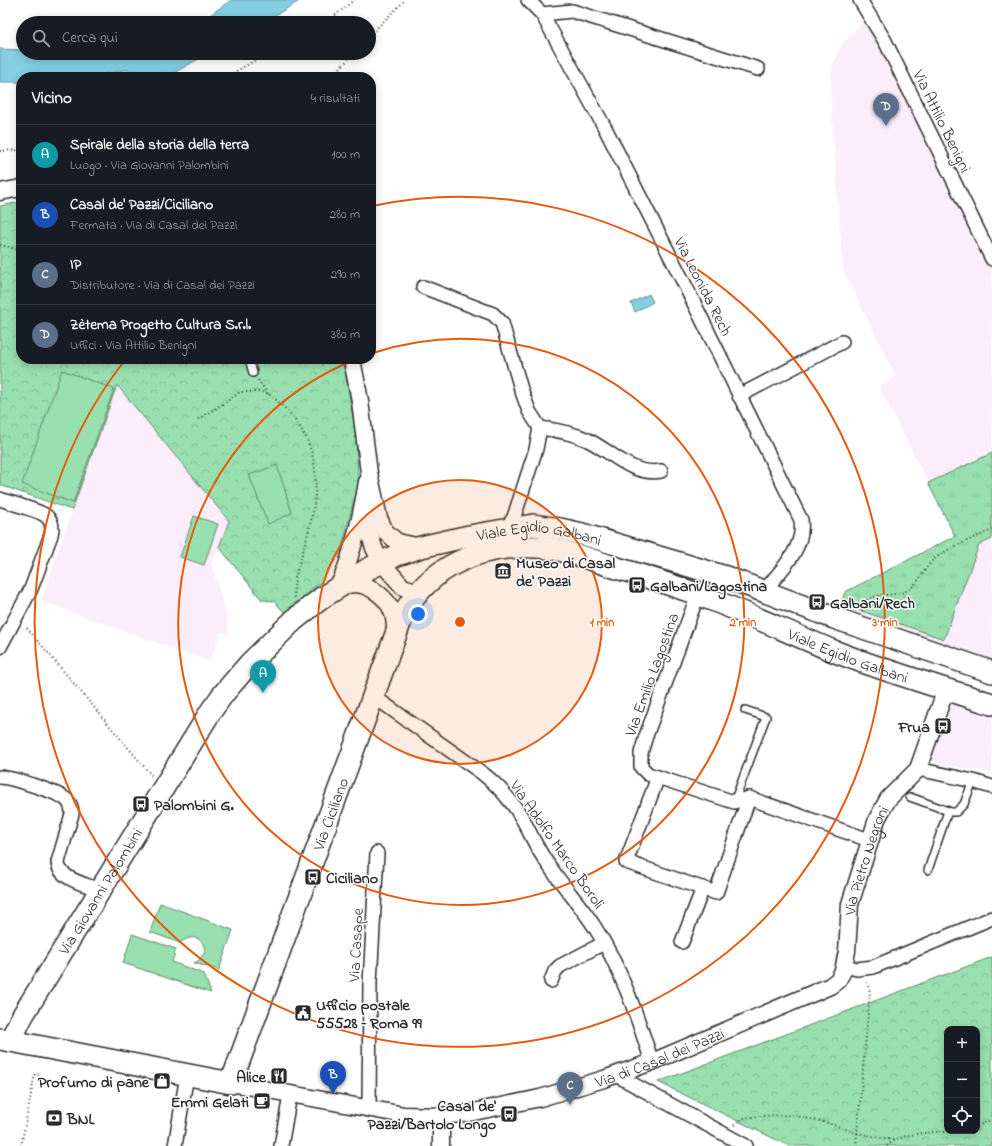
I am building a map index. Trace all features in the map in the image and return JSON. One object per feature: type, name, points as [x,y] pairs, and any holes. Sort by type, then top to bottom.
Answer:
[{"type":"main road","name":"Viale Egidio Galbani","points":[[339,586],[381,562],[421,547],[464,537],[533,525],[571,531],[696,568],[992,672]]},
{"type":"main road","name":"Viale Egidio Galbani","points":[[395,635],[403,615],[411,602],[430,581],[444,570],[473,555],[495,550],[535,547],[576,555],[698,594],[837,652],[992,704]]},
{"type":"main road","name":"Via Giovanni Palombini","points":[[5,1040],[23,1015],[99,890],[211,711],[224,693],[257,656],[286,627],[310,606],[339,586]]},
{"type":"main road","name":"Via Ciciliano","points":[[231,1083],[395,635]]},
{"type":"main road","points":[[5,1040],[231,1083]]},
{"type":"street","name":"Via Leonida Rech","points":[[528,0],[542,14],[609,135],[801,520],[801,535],[796,549],[764,591]]},
{"type":"street","name":"Via Attilio Benigni","points":[[860,0],[868,11],[987,237],[992,259]]},
{"type":"street","points":[[542,14],[572,11],[758,68]]},
{"type":"street","points":[[0,192],[16,189]]},
{"type":"street","points":[[423,287],[493,314],[499,318],[502,323],[528,411],[540,428],[539,437],[514,517],[506,529]]},
{"type":"street","points":[[739,396],[842,342]]},
{"type":"street","points":[[353,364],[360,401],[368,472],[377,511],[385,531],[394,539],[402,543],[421,547]]},
{"type":"street","points":[[540,428],[574,435],[588,440],[624,463],[638,469],[650,472],[661,471]]},
{"type":"street","points":[[339,586],[352,554],[362,510],[368,472]]},
{"type":"street","points":[[0,499],[42,513],[50,521],[52,532],[35,579],[0,647]]},
{"type":"street","points":[[362,510],[368,534],[381,562],[396,580],[406,588],[419,592]]},
{"type":"street","points":[[396,580],[395,567],[398,561],[421,547]]},
{"type":"street","points":[[339,586],[351,584],[360,585],[374,591],[383,598],[392,611],[395,635]]},
{"type":"street","name":"Via Emilio Lagostina","points":[[658,777],[648,774],[641,767],[641,752],[698,594]]},
{"type":"street","points":[[946,689],[918,768],[992,787]]},
{"type":"street","name":"Via Adolfo Marco Boroli","points":[[373,696],[477,769],[501,789],[519,813],[542,855],[580,905],[604,943],[632,1004],[652,1062]]},
{"type":"street","name":"Via Pietro Negroni","points":[[845,966],[850,904],[869,840],[884,804],[918,768]]},
{"type":"street","points":[[0,777],[10,778],[53,793],[69,802],[72,808],[72,814],[59,858],[59,869],[67,877],[99,890]]},
{"type":"street","points":[[749,798],[716,893],[626,862],[658,777],[734,802],[749,798],[869,840]]},
{"type":"street","name":"Via Casape","points":[[369,1110],[370,983],[377,853]]},
{"type":"street","points":[[682,942],[703,888]]},
{"type":"street","points":[[845,966],[861,969],[873,967],[992,918]]},
{"type":"street","points":[[551,981],[560,966],[604,943]]},
{"type":"street","name":"Via di Casal dei Pazzi","points":[[231,1083],[369,1110],[404,1115],[441,1116],[469,1113],[527,1101],[652,1062],[830,986],[839,978],[845,966]]},
{"type":"street","points":[[616,1074],[746,1146]]},
{"type":"street","points":[[175,1146],[187,1075]]},
{"type":"street","points":[[281,1146],[290,1095]]},
{"type":"street","points":[[441,1116],[441,1146]]},
{"type":"lane","points":[[251,364],[253,373]]},
{"type":"lane","points":[[734,802],[766,717],[744,710]]},
{"type":"lane","points":[[910,797],[948,811],[956,812],[966,801],[973,781]]},
{"type":"lane","points":[[928,870],[948,811]]},
{"type":"path","points":[[335,16],[354,0]]},
{"type":"path","points":[[376,29],[405,0]]},
{"type":"path","points":[[235,72],[256,60]]},
{"type":"path","points":[[337,72],[348,60]]},
{"type":"path","points":[[0,151],[16,150]]},
{"type":"path","points":[[0,245],[16,249]]},
{"type":"path","points":[[198,419],[240,392],[268,394],[293,417],[305,435],[310,446],[316,472],[316,498],[310,528],[294,581],[294,590],[297,603]]},
{"type":"path","points":[[856,625],[868,599],[874,596],[895,595],[907,591],[916,583],[933,560],[944,552],[992,530]]},
{"type":"path","points":[[27,628],[155,780]]},
{"type":"path","points":[[856,1146],[870,992],[867,982]]},
{"type":"path","points":[[21,1146],[35,1074],[40,1075]]},
{"type":"path","points":[[723,1133],[743,1118],[793,1115],[828,1122],[856,1133],[893,1140],[927,1132],[944,1132]]},
{"type":"path","points":[[980,1125],[992,1120]]},
{"type":"path","points":[[887,1146],[893,1140]]},
{"type":"shaded area","points":[[867,18],[982,242],[992,237],[992,660],[838,614],[845,592],[955,536],[879,387],[896,377],[843,270],[830,90],[832,67],[838,50]]},
{"type":"shaded area","points":[[116,385],[229,521],[211,566],[213,568],[227,617],[229,634],[221,632],[210,662],[41,601]]},
{"type":"shaded area","points":[[953,703],[992,716],[992,773],[930,762]]},
{"type":"green space","points":[[16,203],[16,364],[343,364],[355,427],[359,490],[353,503],[341,552],[321,582],[284,612],[274,601],[262,600],[219,547],[229,521],[117,385],[72,510],[0,485],[0,206]]},
{"type":"green space","points":[[62,370],[114,389],[73,503],[22,484]]},
{"type":"green space","points":[[992,453],[992,539],[979,545],[944,639],[841,604],[845,592],[955,536],[928,483]]},
{"type":"green space","points":[[277,465],[292,513],[268,524],[249,475]]},
{"type":"green space","points":[[194,516],[218,524],[204,565],[180,557]]},
{"type":"green space","points":[[160,903],[233,930],[219,970],[194,963],[198,961],[205,952],[200,940],[196,938],[188,938],[180,943],[150,932]]},
{"type":"green space","points":[[132,934],[176,949],[172,962],[204,974],[211,993],[123,963]]},
{"type":"green space","points":[[992,957],[992,1146],[789,1146],[658,1082]]},
{"type":"water","points":[[231,0],[301,0],[274,16],[209,16]]},
{"type":"water","points":[[0,49],[16,50],[16,60],[197,60],[176,72],[125,70],[114,72],[16,72],[16,82],[0,82]]},
{"type":"water","points":[[649,294],[653,302],[635,312],[631,303]]},
{"type":"place","name":"Zètema Progetto Cultura S.r.l.","points":[[886,126]]},
{"type":"place","name":"Museo di Casal de' Pazzi","points":[[503,571]]},
{"type":"place","name":"Galbani/Lagostina","points":[[637,585]]},
{"type":"place","name":"Galbani/Rech","points":[[817,602]]},
{"type":"place","name":"Spirale della storia della terra","points":[[263,693]]},
{"type":"place","name":"Frua","points":[[943,726]]},
{"type":"place","name":"Palombini G.","points":[[141,804]]},
{"type":"place","name":"Ciciliano","points":[[313,877]]},
{"type":"place","name":"Ufficio postale 55528 – Roma 99","points":[[303,1013]]},
{"type":"place","name":"Alice","points":[[279,1076]]},
{"type":"place","name":"Profumo di pane","points":[[162,1081]]},
{"type":"place","name":"Casal de' Pazzi/Ciciliano","points":[[333,1094]]},
{"type":"place","name":"Emmi Gelati","points":[[262,1101]]},
{"type":"place","name":"IP","points":[[570,1105]]},
{"type":"place","name":"Casal de' Pazzi/Bartolo Longo","points":[[509,1114]]},
{"type":"place","name":"BNL","points":[[54,1118]]}]
